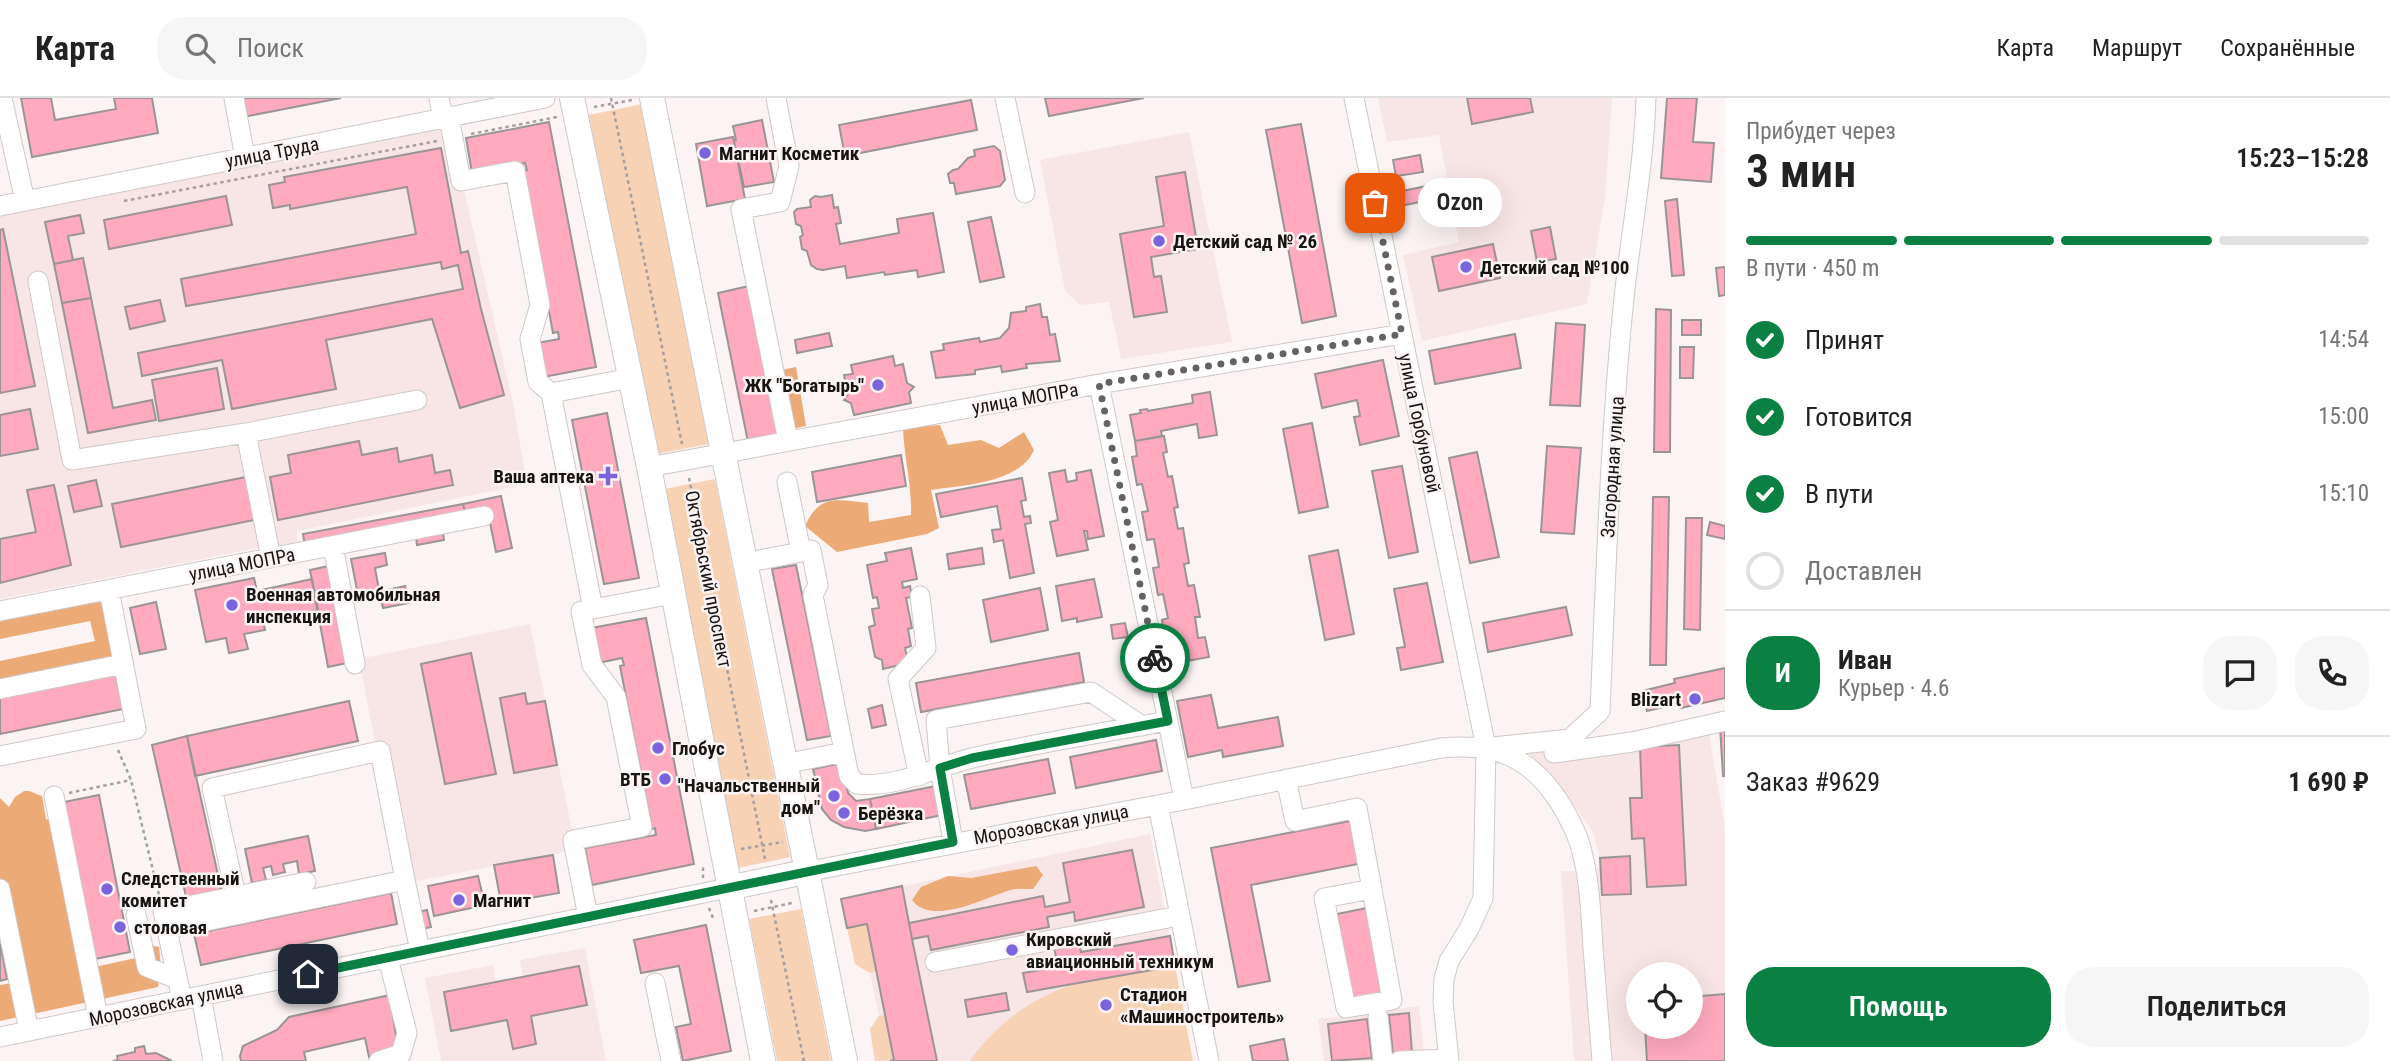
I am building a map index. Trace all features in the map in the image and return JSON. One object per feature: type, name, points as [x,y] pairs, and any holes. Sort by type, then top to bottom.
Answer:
[{"type":"main road","name":"Октябрьский проспект","points":[[652,98],[845,1061]]},
{"type":"main road","name":"Октябрьский проспект","points":[[580,103],[673,594],[712,859],[728,888],[762,1061]]},
{"type":"main road","name":"Морозовская улица","points":[[728,888],[805,872]]},
{"type":"street","points":[[2,98],[25,201]]},
{"type":"street","points":[[234,98],[245,158]]},
{"type":"street","points":[[439,98],[453,137],[461,181],[515,171],[540,305],[530,339],[538,382],[551,393],[593,609]]},
{"type":"street","name":"улица Труда","points":[[0,206],[545,98]]},
{"type":"street","points":[[776,98],[789,166],[780,202],[741,209],[788,441]]},
{"type":"street","points":[[1005,98],[1026,193]]},
{"type":"street","name":"улица Горбуновой","points":[[1354,98],[1486,748],[1483,898],[1473,921],[1449,961],[1444,979],[1443,1002],[1449,1060]]},
{"type":"street","name":"Загородная улица","points":[[1486,748],[1570,739],[1600,711],[1610,475],[1624,298],[1645,136],[1646,98]]},
{"type":"street","points":[[38,281],[72,460],[246,433],[417,400]]},
{"type":"street","name":"улица МОПРа","points":[[649,467],[1099,384],[1402,334]]},
{"type":"street","points":[[551,393],[631,378]]},
{"type":"street","points":[[1099,384],[1184,800]]},
{"type":"street","points":[[246,433],[271,558]]},
{"type":"street","points":[[787,482],[801,552]]},
{"type":"street","name":"улица МОПРа","points":[[0,611],[484,516]]},
{"type":"street","points":[[333,546],[355,664]]},
{"type":"street","points":[[744,563],[811,550],[818,584],[813,596],[849,776],[857,784],[872,785],[919,776],[972,758],[1168,721]]},
{"type":"street","points":[[0,756],[136,729],[109,590]]},
{"type":"street","points":[[588,917],[573,840],[642,827],[616,697],[592,665],[581,611],[673,594]]},
{"type":"street","points":[[919,776],[898,679],[926,648],[920,596]]},
{"type":"street","points":[[0,689],[123,664]]},
{"type":"street","points":[[953,842],[940,768],[936,720],[1091,692],[1142,726]]},
{"type":"street","points":[[1515,758],[1632,742],[1725,721]]},
{"type":"street","name":"Морозовская улица","points":[[805,872],[1441,748],[1486,748]]},
{"type":"street","points":[[1486,748],[1515,758],[1538,775],[1554,794],[1571,822],[1582,852],[1590,906],[1602,1061]]},
{"type":"street","points":[[236,896],[212,788],[380,751],[419,951]]},
{"type":"street","points":[[784,764],[844,752]]},
{"type":"street","points":[[1286,779],[1294,821],[1357,808],[1373,889],[1392,1000],[1346,1008],[1324,898],[1373,889]]},
{"type":"street","points":[[54,796],[98,1017]]},
{"type":"street","points":[[1157,804],[1209,1061]]},
{"type":"street","points":[[165,920],[405,880]]},
{"type":"street","points":[[165,920],[236,896],[306,882]]},
{"type":"street","name":"Морозовская улица","points":[[0,1037],[728,888]]},
{"type":"street","points":[[0,889],[29,1031]]},
{"type":"street","points":[[136,915],[147,967],[177,979]]},
{"type":"street","points":[[935,962],[1179,916]]},
{"type":"street","points":[[165,920],[177,979],[191,998],[213,1061]]},
{"type":"street","points":[[379,1061],[401,1054],[407,1033],[388,958]]},
{"type":"street","points":[[655,983],[671,1061]]},
{"type":"street","points":[[1378,1017],[1383,1061]]},
{"type":"street","points":[[1399,1061],[1449,1060]]},
{"type":"path","name":"Октябрьский проспект","points":[[611,98],[762,845],[765,880],[774,907],[804,1061]]},
{"type":"path","points":[[580,103],[612,104],[639,98]]},
{"type":"path","points":[[122,201],[555,117]]},
{"type":"path","points":[[112,734],[131,780],[165,920]]},
{"type":"path","points":[[54,796],[131,780]]},
{"type":"path","points":[[704,881],[701,872],[712,859],[762,845],[799,839]]},
{"type":"path","points":[[750,911],[799,902]]},
{"type":"shaded area","points":[[1378,98],[1612,98],[1605,197],[1587,304],[1422,341],[1403,255],[1459,242],[1439,135],[1387,142]]},
{"type":"shaded area","points":[[642,104],[709,444],[656,454],[589,115]]},
{"type":"shaded area","points":[[449,125],[513,403],[527,484],[297,531],[297,547],[271,553],[257,548],[0,599],[0,213]]},
{"type":"shaded area","points":[[1189,132],[1232,342],[1121,359],[1109,302],[1080,305],[1065,291],[1040,160]]},
{"type":"shaded area","points":[[796,367],[806,426],[792,429],[777,371]]},
{"type":"shaded area","points":[[940,425],[948,445],[981,440],[999,448],[1024,432],[1034,450],[1027,461],[1004,476],[974,484],[931,490],[939,528],[927,534],[837,552],[805,526],[823,503],[838,500],[868,503],[869,522],[911,515],[903,428]]},
{"type":"shaded area","points":[[715,479],[790,857],[738,868],[664,489]]},
{"type":"shaded area","points":[[92,597],[103,605],[110,620],[112,661],[0,686],[0,661],[95,641],[90,621],[0,639],[0,615]]},
{"type":"shaded area","points":[[530,624],[576,850],[402,884],[359,659]]},
{"type":"shaded area","points":[[1708,728],[1725,828],[1725,1061],[1574,1061],[1561,871],[1600,868],[1600,858],[1593,832],[1557,782],[1529,752]]},
{"type":"shaded area","points":[[24,791],[42,796],[46,819],[65,824],[95,967],[136,958],[136,943],[159,947],[161,967],[158,987],[0,1021],[0,985],[17,982],[0,901],[0,798],[9,807],[15,797]]},
{"type":"shaded area","name":"Кировский авиационный техникум","points":[[1150,834],[1175,966],[1046,996],[1014,1015],[990,1036],[970,1061],[875,1061],[870,1029],[879,1016],[870,973],[855,964],[841,899]]},
{"type":"shaded area","points":[[1036,866],[1043,875],[1033,889],[1013,889],[946,911],[921,908],[912,900],[921,887],[948,876],[971,878]]},
{"type":"shaded area","points":[[801,909],[831,1061],[777,1061],[749,919]]},
{"type":"shaded area","points":[[867,924],[876,971],[870,973],[855,964],[847,928]]},
{"type":"shaded area","points":[[585,948],[606,1061],[441,1061],[425,978],[493,965],[496,982],[523,977],[520,960]]},
{"type":"shaded area","name":"Стадион «Машиностроитель»","points":[[1175,966],[1193,1061],[970,1061],[1004,1023],[1047,995],[1091,980]]},
{"type":"shaded area","points":[[1419,1006],[1425,1061],[1324,1061],[1318,1019]]},
{"type":"shaded area","points":[[885,1015],[894,1060],[875,1061],[870,1029],[879,1016]]},
{"type":"building","points":[[21,98],[51,98],[55,120],[116,109],[114,98],[152,98],[158,133],[32,157]]},
{"type":"building","points":[[240,98],[341,98],[243,117]]},
{"type":"building","points":[[1045,98],[1144,98],[1049,116]]},
{"type":"building","points":[[1467,98],[1530,98],[1533,112],[1472,124]]},
{"type":"building","points":[[1667,98],[1697,98],[1693,142],[1714,143],[1711,182],[1661,178]]},
{"type":"building","points":[[971,100],[977,130],[845,156],[839,125]]},
{"type":"building","points":[[762,120],[774,182],[744,187],[733,126]]},
{"type":"building","points":[[549,122],[596,367],[543,377],[537,343],[559,339],[558,332],[553,333],[523,170],[527,170],[525,163],[472,173],[466,138]]},
{"type":"building","points":[[1301,124],[1336,316],[1302,323],[1266,130]]},
{"type":"building","points":[[733,137],[745,199],[707,206],[696,144]]},
{"type":"building","points":[[994,146],[1000,151],[1005,180],[1000,186],[956,194],[954,183],[950,183],[948,174],[958,169],[968,158],[975,156],[974,150]]},
{"type":"building","points":[[441,148],[461,253],[468,251],[504,395],[460,408],[432,319],[326,340],[336,389],[232,409],[222,360],[142,376],[138,353],[463,289],[458,265],[442,269],[441,262],[186,306],[181,279],[416,234],[407,187],[290,209],[290,205],[273,208],[269,185],[285,182],[284,177]]},
{"type":"building","points":[[1420,155],[1423,172],[1396,176],[1393,160]]},
{"type":"building","name":"Детский сад № 26","points":[[1185,172],[1198,249],[1151,257],[1154,277],[1161,276],[1167,312],[1134,317],[1120,234],[1164,226],[1156,177]]},
{"type":"building","points":[[1427,186],[1430,200],[1400,206],[1397,192]]},
{"type":"building","points":[[832,195],[841,223],[836,224],[840,244],[899,233],[897,219],[933,213],[944,272],[918,277],[917,270],[885,275],[884,272],[847,278],[845,266],[823,270],[811,265],[807,251],[802,249],[800,237],[803,235],[801,226],[796,224],[794,212],[811,207],[810,200],[815,196]]},
{"type":"building","points":[[226,196],[232,225],[109,249],[104,220]]},
{"type":"building","points":[[1677,199],[1684,275],[1672,276],[1665,201]]},
{"type":"building","points":[[80,215],[84,233],[68,236],[73,260],[54,264],[45,222]]},
{"type":"building","points":[[991,217],[1004,277],[980,282],[968,222]]},
{"type":"building","points":[[1550,227],[1556,259],[1537,262],[1531,231]]},
{"type":"building","points":[[3,229],[35,386],[0,393],[0,230]]},
{"type":"building","name":"Детский сад №100","points":[[1493,244],[1500,278],[1439,291],[1432,257]]},
{"type":"building","points":[[83,258],[91,298],[62,303],[54,264]]},
{"type":"building","points":[[1725,267],[1725,295],[1719,296],[1716,268]]},
{"type":"building","points":[[749,286],[779,436],[748,442],[718,293]]},
{"type":"building","points":[[91,298],[113,408],[152,400],[156,420],[88,433],[62,303]]},
{"type":"building","points":[[160,300],[165,321],[130,329],[125,307]]},
{"type":"building","points":[[1040,304],[1042,317],[1047,317],[1050,335],[1055,334],[1060,361],[1026,364],[1027,368],[1002,372],[1001,366],[975,370],[975,374],[936,378],[931,352],[944,350],[943,344],[979,338],[980,342],[1000,338],[1009,328],[1011,313],[1026,311],[1026,307]]},
{"type":"building","points":[[1656,309],[1671,310],[1670,452],[1654,452]]},
{"type":"building","points":[[1682,320],[1701,320],[1701,335],[1682,335]]},
{"type":"building","points":[[1556,323],[1585,325],[1580,406],[1550,405]]},
{"type":"building","points":[[829,333],[832,346],[797,353],[795,340]]},
{"type":"building","points":[[1515,334],[1521,368],[1435,384],[1429,351]]},
{"type":"building","points":[[1680,347],[1694,347],[1693,378],[1680,378]]},
{"type":"building","name":"ЖК \"Богатырь\"","points":[[893,356],[895,366],[903,364],[907,383],[914,387],[909,392],[911,403],[854,415],[851,403],[844,400],[848,394],[844,375],[853,374],[851,365]]},
{"type":"building","points":[[1383,360],[1399,436],[1360,445],[1354,417],[1360,416],[1357,400],[1322,408],[1315,374]]},
{"type":"building","points":[[217,368],[224,409],[159,421],[152,380]]},
{"type":"building","points":[[1210,392],[1217,435],[1199,438],[1197,424],[1161,431],[1162,436],[1135,441],[1130,415],[1141,413],[1140,410],[1193,403],[1192,395]]},
{"type":"building","points":[[30,409],[38,449],[0,456],[0,415]]},
{"type":"building","points":[[607,413],[639,578],[604,584],[572,420]]},
{"type":"building","points":[[1312,423],[1328,507],[1299,513],[1283,429]]},
{"type":"building","points":[[1164,436],[1167,452],[1163,453],[1168,477],[1172,476],[1178,507],[1174,508],[1178,529],[1183,528],[1189,563],[1184,564],[1188,586],[1194,585],[1200,617],[1195,617],[1198,638],[1205,637],[1209,657],[1176,663],[1173,648],[1167,649],[1162,620],[1168,618],[1163,594],[1158,595],[1153,568],[1159,567],[1154,539],[1147,540],[1142,512],[1148,511],[1142,484],[1137,485],[1132,457],[1137,456],[1135,441]]},
{"type":"building","points":[[359,441],[362,455],[397,448],[399,462],[432,455],[435,473],[450,470],[453,485],[278,520],[270,477],[291,473],[288,455]]},
{"type":"building","points":[[1547,446],[1581,448],[1574,534],[1541,532]]},
{"type":"building","points":[[1477,452],[1499,557],[1470,563],[1449,458]]},
{"type":"building","points":[[901,455],[906,486],[817,502],[812,472]]},
{"type":"building","points":[[1402,466],[1418,552],[1389,558],[1372,471]]},
{"type":"building","points":[[1065,470],[1067,482],[1077,480],[1076,473],[1091,470],[1104,536],[1088,539],[1087,531],[1084,531],[1088,550],[1057,556],[1050,522],[1058,520],[1049,473]]},
{"type":"building","points":[[246,477],[254,520],[121,547],[112,504]]},
{"type":"building","points":[[1022,478],[1026,500],[1021,501],[1024,517],[1030,516],[1031,523],[1025,524],[1034,573],[1010,578],[1003,540],[994,542],[992,530],[1001,529],[997,506],[941,517],[936,494]]},
{"type":"building","points":[[96,480],[102,506],[74,512],[68,486]]},
{"type":"building","points":[[54,485],[71,565],[0,583],[0,539],[36,532],[27,490]]},
{"type":"building","points":[[501,496],[512,548],[496,552],[488,513],[466,517],[463,504]]},
{"type":"building","points":[[1653,497],[1669,497],[1666,665],[1650,665]]},
{"type":"building","points":[[463,504],[466,517],[305,546],[303,534]]},
{"type":"building","points":[[1686,518],[1702,518],[1700,630],[1684,629]]},
{"type":"building","points":[[1710,522],[1725,526],[1725,539],[1707,535]]},
{"type":"building","points":[[443,532],[444,540],[417,545],[416,537]]},
{"type":"building","points":[[911,548],[917,579],[902,582],[903,588],[910,586],[912,597],[906,598],[912,628],[908,629],[911,646],[905,648],[908,663],[883,669],[882,660],[875,657],[869,627],[875,625],[872,609],[879,608],[877,597],[873,598],[867,565],[887,561],[885,553]]},
{"type":"building","points":[[982,548],[984,564],[949,569],[947,554]]},
{"type":"building","points":[[1338,550],[1354,634],[1325,640],[1309,556]]},
{"type":"building","points":[[385,553],[387,565],[375,568],[379,590],[358,595],[351,559]]},
{"type":"building","points":[[796,565],[831,736],[807,740],[772,569]]},
{"type":"building","points":[[329,566],[347,663],[328,667],[310,570]]},
{"type":"building","points":[[254,578],[257,591],[312,579],[318,610],[263,621],[265,630],[244,634],[248,649],[229,653],[226,638],[206,642],[195,590]]},
{"type":"building","points":[[1094,579],[1102,617],[1077,622],[1077,618],[1062,621],[1056,586]]},
{"type":"building","points":[[1427,583],[1443,662],[1401,670],[1397,648],[1405,647],[1394,589]]},
{"type":"building","points":[[405,586],[409,603],[383,608],[379,592]]},
{"type":"building","points":[[1040,588],[1048,630],[991,642],[983,600]]},
{"type":"building","points":[[156,602],[166,649],[140,654],[130,608]]},
{"type":"building","points":[[1566,607],[1572,635],[1488,652],[1483,623]]},
{"type":"building","points":[[646,618],[694,864],[592,885],[585,848],[656,835],[655,828],[652,829],[620,666],[624,665],[622,658],[598,663],[591,628]]},
{"type":"building","points":[[1125,623],[1128,637],[1113,639],[1111,625]]},
{"type":"building","points":[[471,653],[496,774],[445,784],[421,664]]},
{"type":"building","points":[[1079,653],[1084,682],[921,712],[916,683]]},
{"type":"building","points":[[1725,668],[1725,698],[1681,708],[1680,703],[1647,711],[1642,691],[1675,683],[1674,679]]},
{"type":"building","points":[[115,672],[123,709],[0,734],[0,695]]},
{"type":"building","points":[[525,693],[527,704],[545,701],[557,765],[514,773],[500,698]]},
{"type":"building","points":[[1211,695],[1218,728],[1278,717],[1283,746],[1223,757],[1222,750],[1188,757],[1177,701]]},
{"type":"building","points":[[349,701],[358,741],[195,776],[187,736]]},
{"type":"building","points":[[882,705],[886,725],[872,728],[868,709]]},
{"type":"building","points":[[1720,726],[1725,726],[1725,776],[1723,776]]},
{"type":"building","points":[[187,736],[222,893],[187,901],[152,745]]},
{"type":"building","points":[[1156,740],[1162,771],[1076,788],[1070,757]]},
{"type":"building","points":[[1679,745],[1686,885],[1647,887],[1644,838],[1632,839],[1630,798],[1642,798],[1640,747]]},
{"type":"building","points":[[1048,759],[1055,793],[971,809],[964,775]]},
{"type":"building","name":"\"Начальственный дом\"","points":[[842,763],[848,793],[856,801],[870,799],[876,829],[865,831],[844,827],[831,820],[822,809],[813,769]]},
{"type":"building","points":[[936,786],[942,815],[876,829],[870,799]]},
{"type":"building","points":[[99,795],[130,952],[95,959],[64,802]]},
{"type":"building","points":[[1350,821],[1358,864],[1251,885],[1270,981],[1238,987],[1211,848]]},
{"type":"building","points":[[308,836],[315,871],[299,874],[297,861],[283,864],[285,872],[273,875],[271,866],[263,868],[266,880],[252,883],[245,849]]},
{"type":"building","points":[[1132,850],[1144,907],[1075,921],[1074,912],[1047,917],[1049,927],[931,950],[928,936],[912,939],[909,923],[1043,896],[1045,907],[1070,902],[1063,863]]},
{"type":"building","points":[[553,855],[559,893],[501,903],[494,865]]},
{"type":"building","points":[[1630,856],[1631,894],[1602,895],[1600,858]]},
{"type":"building","points":[[478,876],[485,905],[434,916],[428,886]]},
{"type":"building","points":[[902,886],[937,1061],[890,1061],[894,1060],[867,924],[847,928],[841,899]]},
{"type":"building","points":[[391,893],[397,924],[201,965],[194,934]]},
{"type":"building","points":[[1367,908],[1383,996],[1353,1001],[1337,914]]},
{"type":"building","points":[[427,910],[431,927],[421,929],[418,912]]},
{"type":"building","points":[[706,925],[731,1051],[683,1061],[676,1027],[691,1024],[679,966],[641,973],[634,940]]},
{"type":"building","points":[[1170,936],[1175,966],[1027,992],[1023,973],[1058,967],[1054,947],[1079,942],[1081,952]]},
{"type":"building","points":[[0,943],[7,979],[0,981]]},
{"type":"building","points":[[579,966],[587,1005],[531,1016],[536,1044],[513,1049],[507,1020],[451,1031],[444,992]]},
{"type":"building","points":[[1006,993],[1009,1010],[968,1017],[965,1000]]},
{"type":"building","points":[[1725,994],[1725,1061],[1647,1061],[1646,1039],[1703,1039],[1703,996]]},
{"type":"building","points":[[390,995],[398,1051],[369,1057],[365,1038],[304,1052],[306,1061],[241,1061],[243,1046],[277,1030],[289,1017]]},
{"type":"building","points":[[1409,1013],[1412,1053],[1393,1055],[1389,1015]]},
{"type":"building","points":[[1367,1019],[1372,1058],[1332,1061],[1328,1024]]},
{"type":"building","points":[[1284,1039],[1288,1061],[1253,1061],[1250,1046]]},
{"type":"building","points":[[144,1046],[146,1054],[156,1053],[172,1061],[113,1061],[118,1060],[117,1056],[135,1052],[135,1048]]},
{"type":"way so far","points":[[1155,658],[1099,384],[1402,334],[1375,203]]},
{"type":"place","name":"Магнит Косметик","points":[[705,153]]},
{"type":"place","name":"Ozon","points":[[1375,203]]},
{"type":"place","name":"Детский сад № 26","points":[[1159,241]]},
{"type":"place","name":"Детский сад №100","points":[[1466,267]]},
{"type":"place","name":"ЖК \"Богатырь\"","points":[[878,385]]},
{"type":"place","name":"Ваша аптека","points":[[608,476]]},
{"type":"place","name":"Военная автомобильная инспекция","points":[[232,605]]},
{"type":"place","name":"Blizart","points":[[1695,699]]},
{"type":"place","name":"Глобус","points":[[658,748]]},
{"type":"place","name":"ВТБ","points":[[665,779]]},
{"type":"place","name":"\"Начальственный дом\"","points":[[834,796]]},
{"type":"place","name":"Берёзка","points":[[844,813]]},
{"type":"place","name":"Следственный комитет","points":[[107,889]]},
{"type":"place","name":"Магнит","points":[[459,900]]},
{"type":"place","name":"столовая","points":[[120,927]]},
{"type":"place","name":"Кировский авиационный техникум","points":[[1012,950]]},
{"type":"place","name":"Стадион «Машиностроитель»","points":[[1106,1005]]},
{"type":"route","points":[[308,974],[953,842],[940,768],[972,758],[1168,721],[1155,658]]}]
